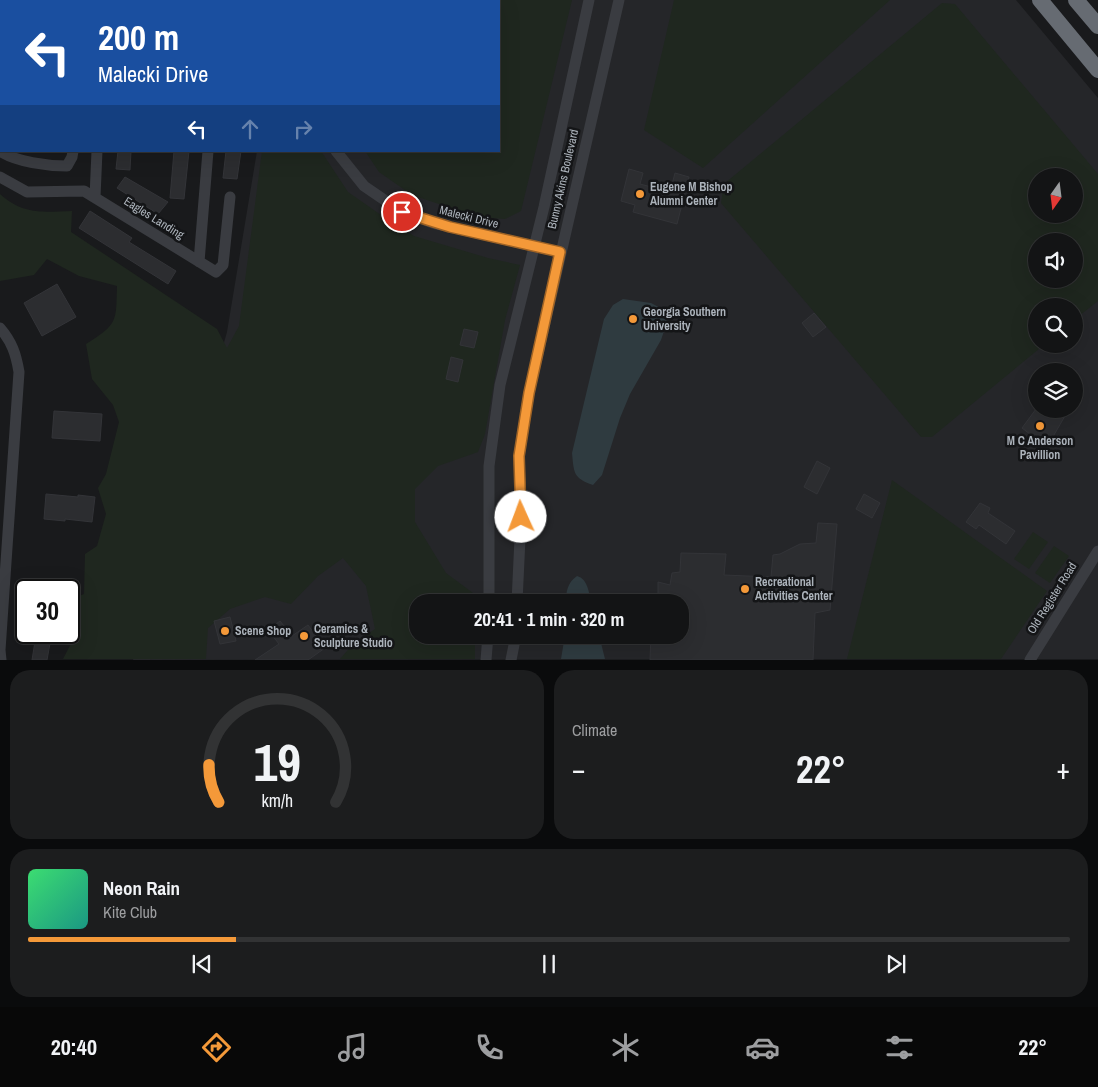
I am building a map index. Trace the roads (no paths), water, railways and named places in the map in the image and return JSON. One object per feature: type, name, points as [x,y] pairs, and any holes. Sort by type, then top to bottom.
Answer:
[{"type":"highway","points":[[1040,0],[1098,70]]},
{"type":"highway","points":[[1076,0],[1098,26]]},
{"type":"street","name":"Bunny Akins Boulevard","points":[[489,594],[488,507],[490,457],[500,386],[544,207],[589,0]]},
{"type":"street","name":"Bunny Akins Boulevard","points":[[518,594],[521,517],[519,456],[529,393],[619,0]]},
{"type":"street","points":[[2,152],[6,155],[46,166],[67,166],[73,152]]},
{"type":"street","points":[[95,197],[97,152]]},
{"type":"street","name":"Eagles Landing","points":[[199,262],[208,152]]},
{"type":"street","name":"Malecki Drive","points":[[337,152],[364,186],[402,212],[436,224],[560,252]]},
{"type":"street","name":"Eagles Landing","points":[[0,177],[27,192],[84,191],[216,272],[223,265],[230,197]]},
{"type":"street","points":[[0,328],[10,339],[16,354],[19,372],[0,650],[1,660]]},
{"type":"street","name":"Old Register Road","points":[[1030,660],[1098,551]]},
{"type":"street","points":[[486,660],[487,644]]},
{"type":"street","points":[[511,660],[514,644]]},
{"type":"place","name":"Eugene M Bishop Alumni Center","points":[[640,194]]},
{"type":"place","name":"Georgia Southern University","points":[[633,319]]},
{"type":"place","name":"M C Anderson Pavillion","points":[[1040,426]]},
{"type":"place","name":"Recreational Activities Center","points":[[745,589]]},
{"type":"place","name":"Scene Shop","points":[[225,631]]},
{"type":"place","name":"Ceramics & Sculpture Studio","points":[[304,636]]}]
